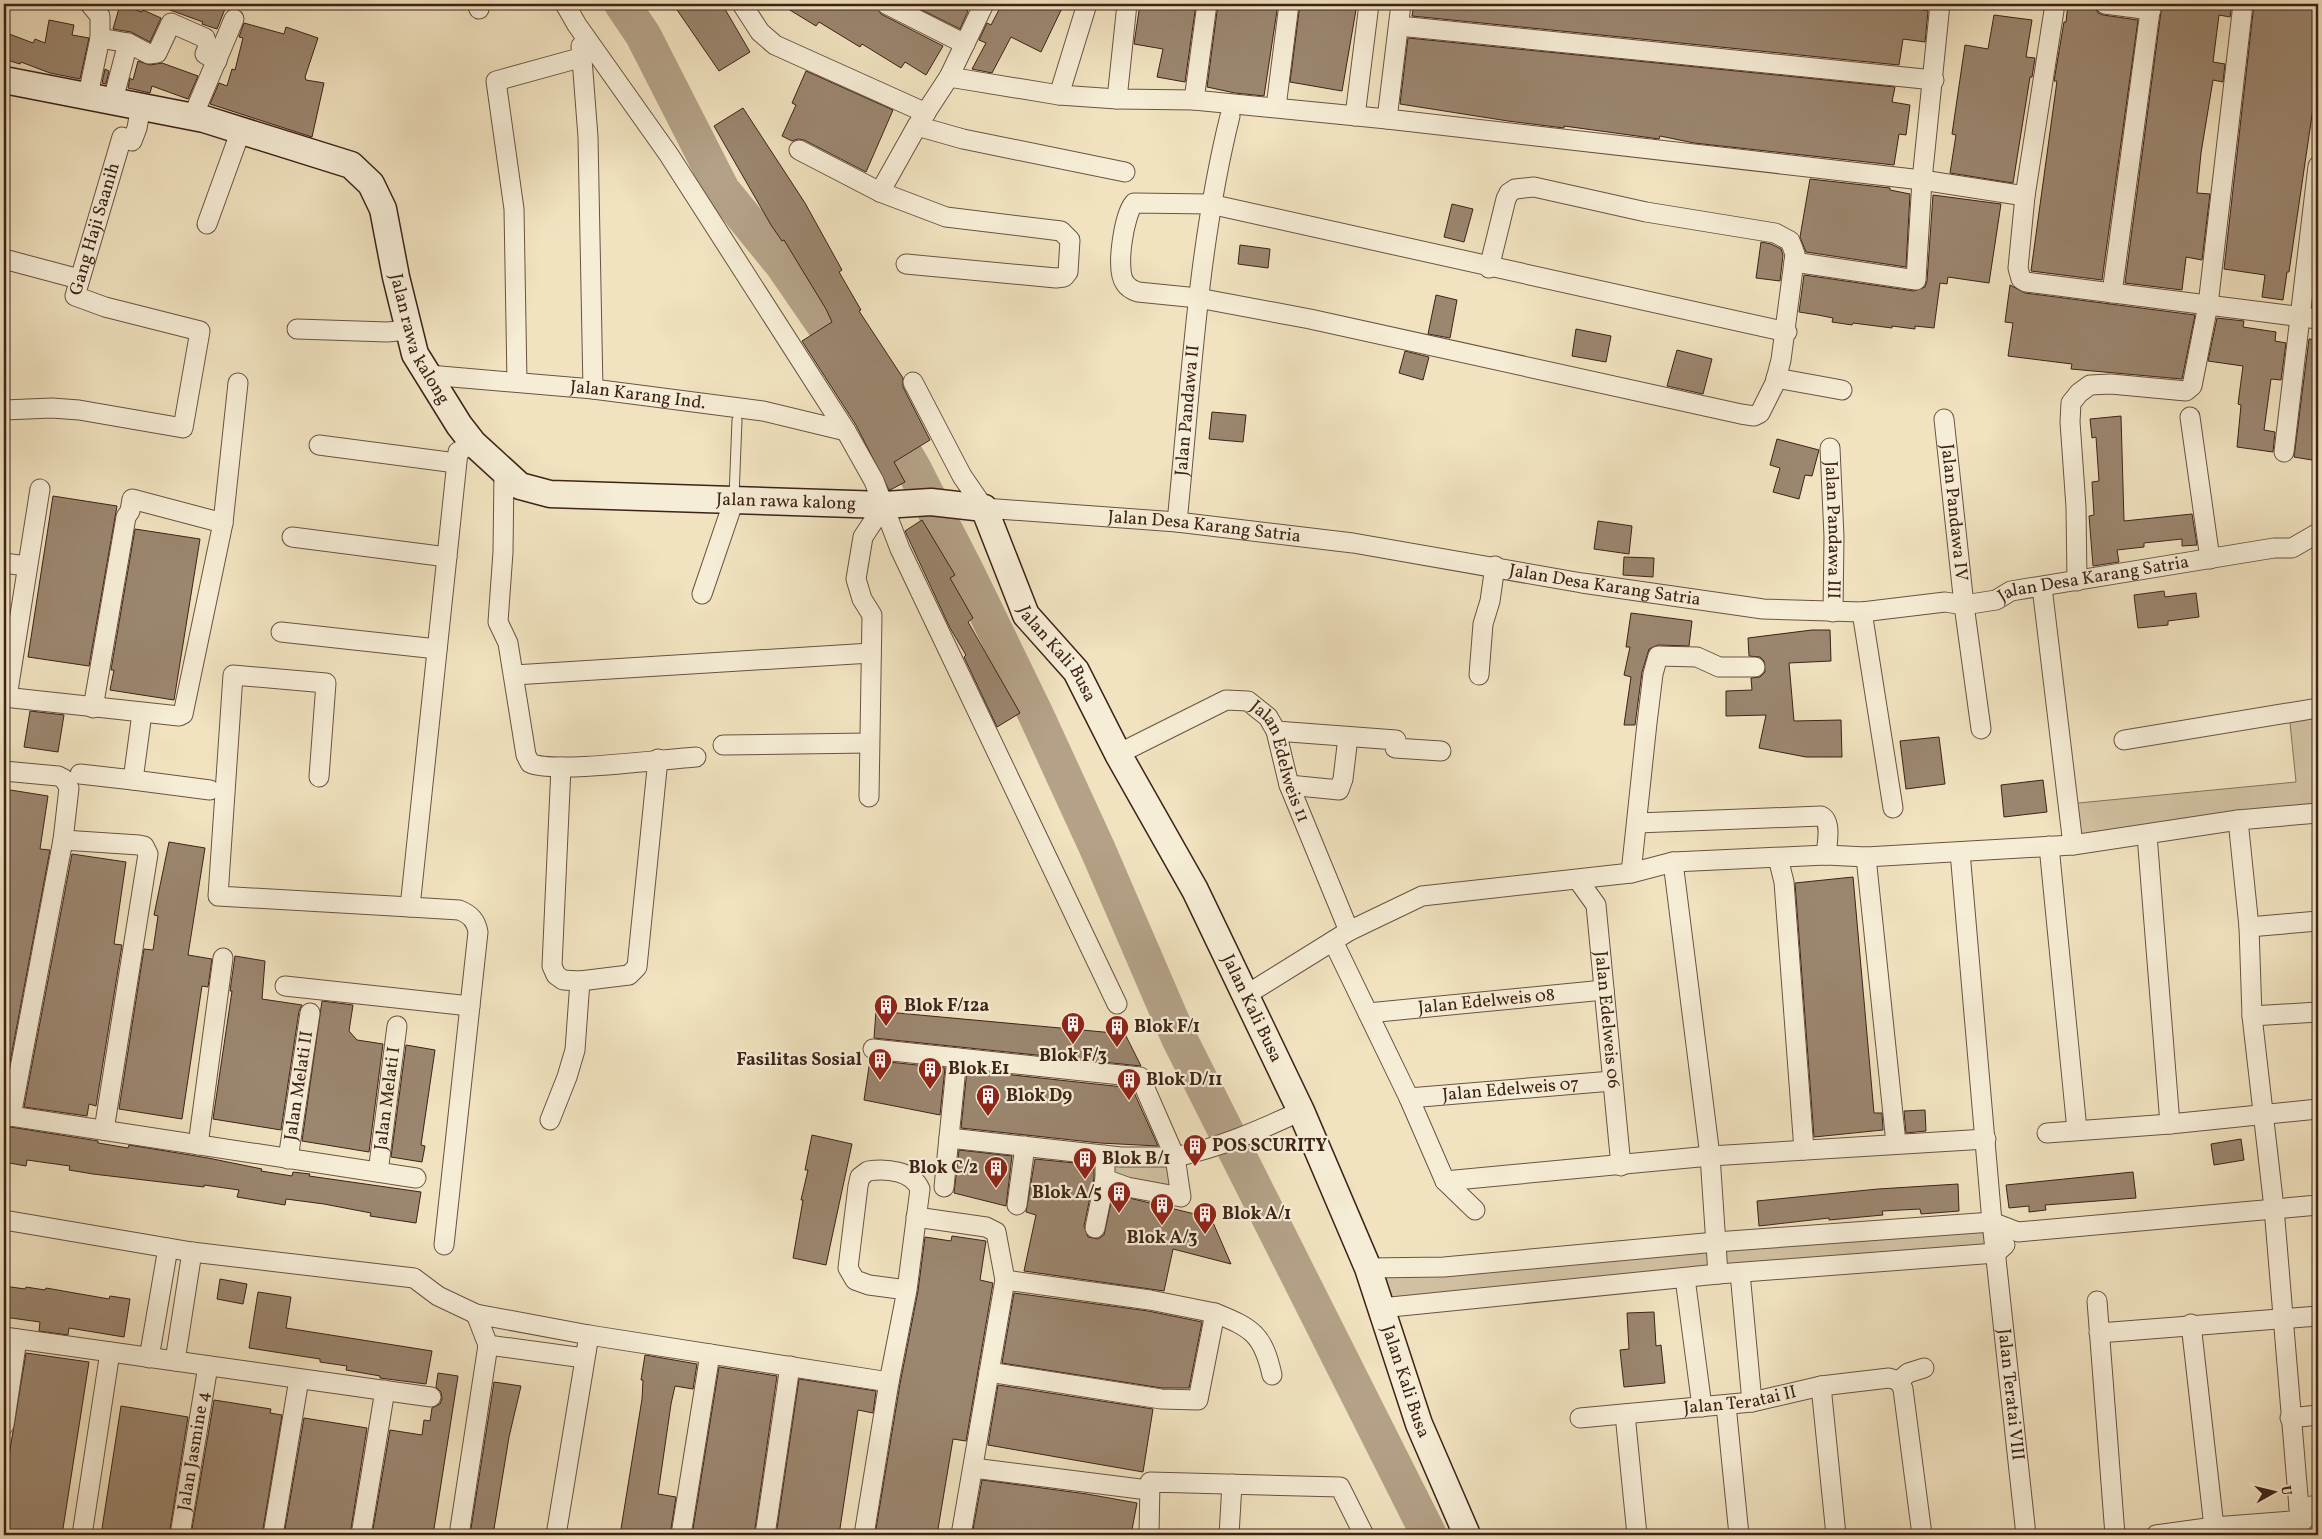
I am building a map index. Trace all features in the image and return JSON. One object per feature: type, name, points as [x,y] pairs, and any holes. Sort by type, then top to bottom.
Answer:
[{"type":"street","points":[[88,95],[100,38],[100,16],[90,4]]},
{"type":"street","points":[[565,4],[577,25],[669,155],[846,431],[874,481],[900,549],[1118,1004]]},
{"type":"street","points":[[742,4],[760,32],[775,45],[922,120],[964,139],[1125,172]]},
{"type":"street","points":[[886,4],[965,44]]},
{"type":"street","points":[[880,192],[949,77],[984,4]]},
{"type":"street","points":[[1059,95],[1087,4]]},
{"type":"street","points":[[1117,99],[1127,4]]},
{"type":"street","points":[[1194,100],[1207,4]]},
{"type":"street","points":[[1276,107],[1289,4]]},
{"type":"street","points":[[1355,116],[1369,4]]},
{"type":"street","points":[[1387,119],[1401,4]]},
{"type":"street","points":[[1794,262],[1916,280],[1922,180],[1934,80],[1940,4]]},
{"type":"street","points":[[2055,4],[2025,196],[2018,268],[2021,279],[2026,282],[2318,319]]},
{"type":"street","points":[[2105,4],[2151,7],[2112,293]]},
{"type":"street","points":[[2077,581],[2076,507],[2070,422],[2072,403],[2090,385],[2111,384],[2186,391],[2192,386],[2208,305],[2243,4]]},
{"type":"street","points":[[193,116],[234,19]]},
{"type":"street","points":[[100,38],[128,43],[149,54],[157,53],[172,24],[205,38],[208,47],[205,54],[217,61]]},
{"type":"street","points":[[577,25],[583,57],[589,156],[593,389]]},
{"type":"street","points":[[1399,26],[1934,80]]},
{"type":"street","points":[[113,100],[128,43]]},
{"type":"street","points":[[517,382],[514,209],[496,81],[583,57]]},
{"type":"street","points":[[949,77],[1059,95],[1117,99],[1194,100],[1387,119],[1922,180],[2025,196]]},
{"type":"street","name":"Jalan rawa kalong","points":[[4,80],[193,116],[352,166],[371,184],[383,209],[396,277],[415,354],[459,425],[473,443],[520,486],[550,494],[884,505]]},
{"type":"street","name":"Gang Haji Saanih","points":[[4,410],[70,410],[183,428],[185,424],[200,331],[105,307],[75,296],[122,137],[132,141],[137,128],[141,106]]},
{"type":"street","name":"Jalan Pandawa II","points":[[1177,522],[1198,298],[1210,204],[1230,116]]},
{"type":"street","points":[[207,224],[241,130]]},
{"type":"street","points":[[799,150],[880,192],[946,217],[1062,231],[1070,240],[1068,272],[1064,277],[1056,278],[906,264]]},
{"type":"street","points":[[2284,452],[2298,317],[2318,166]]},
{"type":"street","points":[[1489,268],[1506,199],[1509,193],[1525,186],[1543,188],[1646,212],[1775,233],[1790,241],[1795,254],[1786,332],[1776,378],[1760,413],[1754,416],[1747,415],[1310,319],[1198,298],[1130,289],[1123,281],[1120,264],[1128,210],[1134,203],[1210,204],[1489,268],[1786,332]]},
{"type":"street","points":[[4,259],[79,279]]},
{"type":"street","points":[[297,329],[387,332],[409,330]]},
{"type":"street","name":"Jalan Karang Ind.","points":[[429,375],[593,389],[763,412],[846,431]]},
{"type":"street","points":[[1776,378],[1842,390]]},
{"type":"street","points":[[913,382],[962,476],[974,506]]},
{"type":"street","points":[[40,489],[6,697],[142,713],[179,716],[183,714],[223,523],[238,383]]},
{"type":"street","points":[[2190,417],[2210,559]]},
{"type":"street","name":"Jalan Pandawa IV","points":[[1944,418],[1964,605],[1981,729]]},
{"type":"street","points":[[410,907],[456,463],[458,452],[473,443]]},
{"type":"street","points":[[319,445],[456,463]]},
{"type":"street","name":"Jalan Pandawa III","points":[[1830,448],[1834,537],[1833,612]]},
{"type":"street","points":[[504,471],[503,552],[498,622],[508,643],[526,755],[530,763],[538,767],[561,767],[696,757]]},
{"type":"street","points":[[93,708],[126,517],[130,511],[132,499],[223,523]]},
{"type":"street","points":[[702,594],[734,500]]},
{"type":"street","name":"Jalan Desa Karang Satria","points":[[884,505],[931,502],[1177,522],[1353,544],[1495,566],[1582,583],[1763,609],[1833,612],[1862,612],[1946,602],[1964,605],[1996,600],[2011,591],[2274,548],[2292,548],[2318,533]]},
{"type":"street","points":[[870,797],[869,743],[872,614],[862,599],[856,579],[863,537],[884,505]]},
{"type":"street","name":"Jalan Kali Busa","points":[[974,506],[1026,615],[1076,671],[1118,754],[1195,890],[1246,995],[1301,1111],[1368,1268],[1419,1424],[1467,1535]]},
{"type":"street","points":[[292,538],[447,557]]},
{"type":"street","points":[[4,563],[26,566]]},
{"type":"street","points":[[1479,674],[1483,624],[1490,601],[1495,566]]},
{"type":"street","points":[[2042,587],[2073,845]]},
{"type":"street","points":[[1862,612],[1893,808]]},
{"type":"street","points":[[281,632],[437,649]]},
{"type":"street","points":[[514,675],[871,652]]},
{"type":"street","points":[[1631,873],[1653,674],[1658,656],[1697,657],[1719,668],[1755,667]]},
{"type":"street","points":[[319,777],[326,683],[233,674],[218,896],[459,910],[472,918],[478,932],[444,1245]]},
{"type":"street","name":"Jalan Edelweis 11","points":[[1118,754],[1226,700],[1248,701],[1268,717],[1276,731],[1289,785],[1368,1013],[1445,1181]]},
{"type":"street","points":[[2124,740],[2318,708]]},
{"type":"street","points":[[132,780],[142,713]]},
{"type":"street","points":[[1276,731],[1396,740],[1396,748],[1441,752]]},
{"type":"street","points":[[1289,785],[1339,790],[1343,779],[1348,737]]},
{"type":"street","points":[[723,745],[869,743]]},
{"type":"street","points":[[561,767],[552,966],[556,974],[563,980],[580,981],[629,975],[637,967],[658,760]]},
{"type":"street","points":[[4,771],[64,779],[69,788],[63,840],[7,1116],[416,1178]]},
{"type":"street","points":[[80,774],[210,790]]},
{"type":"street","points":[[1246,995],[1341,936],[1422,896],[1631,873],[1673,862],[1826,855],[1866,857],[2073,845],[2238,820],[2318,813]]},
{"type":"street","points":[[1638,823],[1824,816],[1828,825],[1826,855]]},
{"type":"street","points":[[2238,820],[2249,927],[2252,1016],[2274,1208],[2290,1418],[2307,1519]]},
{"type":"street","points":[[2147,835],[2170,1124]]},
{"type":"street","points":[[63,840],[139,844],[144,846],[148,854],[104,1130]]},
{"type":"street","points":[[2049,846],[2077,1130]]},
{"type":"street","name":"Jalan Teratai VIII","points":[[1960,852],[1992,1222],[2026,1535]]},
{"type":"street","points":[[1866,857],[1896,1144]]},
{"type":"street","points":[[1778,858],[1784,882],[1804,1150]]},
{"type":"street","points":[[1673,862],[1710,1156],[1718,1274]]},
{"type":"street","name":"Jalan Edelweis 06","points":[[1578,880],[1596,906],[1621,1166]]},
{"type":"street","points":[[2249,927],[2318,921]]},
{"type":"street","points":[[198,1145],[223,958]]},
{"type":"street","points":[[550,1120],[575,1050],[580,981]]},
{"type":"street","points":[[285,986],[470,1006]]},
{"type":"street","name":"Jalan Edelweis 08","points":[[1368,1013],[1604,990]]},
{"type":"street","points":[[2252,1016],[2318,1012]]},
{"type":"street","name":"Jalan Melati II","points":[[288,1159],[310,1013]]},
{"type":"street","name":"Jalan Melati I","points":[[378,1172],[397,1026]]},
{"type":"street","points":[[873,1049],[1140,1077],[1175,1157],[1181,1197],[1127,1187],[1105,1179]]},
{"type":"street","points":[[944,1187],[958,1058]]},
{"type":"street","name":"Jalan Edelweis 07","points":[[1408,1098],[1612,1081]]},
{"type":"street","points":[[2047,1133],[2170,1124],[2318,1109]]},
{"type":"street","points":[[949,1138],[1105,1155],[1149,1158],[1175,1157],[1199,1152],[1261,1129],[1301,1111]]},
{"type":"street","points":[[1445,1181],[1621,1166],[1710,1156],[1986,1139]]},
{"type":"street","points":[[1017,1206],[1025,1146]]},
{"type":"street","points":[[1095,1228],[1105,1179],[1105,1155]]},
{"type":"street","points":[[864,1535],[889,1382],[907,1290],[920,1190],[916,1180],[904,1174],[876,1170],[868,1171],[860,1177],[848,1268],[855,1280],[869,1286],[907,1290]]},
{"type":"street","points":[[1445,1181],[1475,1210]]},
{"type":"street","points":[[1368,1268],[1444,1268],[1716,1242],[1992,1222],[2018,1232],[2318,1205]]},
{"type":"street","points":[[916,1217],[986,1227],[996,1232],[1005,1280],[961,1535]]},
{"type":"street","points":[[4,1220],[192,1252],[414,1278],[438,1296],[476,1314],[589,1335],[889,1382]]},
{"type":"street","points":[[1381,1308],[1718,1274],[1996,1253],[2018,1232]]},
{"type":"street","points":[[149,1358],[168,1248]]},
{"type":"street","points":[[175,1361],[192,1252]]},
{"type":"street","points":[[1740,1273],[1752,1402]]},
{"type":"street","points":[[1685,1278],[1702,1407]]},
{"type":"street","points":[[1005,1280],[1150,1300],[1215,1312],[1253,1332],[1265,1352],[1272,1375]]},
{"type":"street","points":[[2097,1301],[2115,1535]]},
{"type":"street","points":[[989,1372],[1162,1399],[1198,1400],[1215,1312]]},
{"type":"street","points":[[459,1535],[488,1345],[476,1314]]},
{"type":"street","points":[[2099,1333],[2191,1324],[2318,1316]]},
{"type":"street","points":[[2191,1324],[2214,1527]]},
{"type":"street","points":[[556,1535],[589,1335]]},
{"type":"street","points":[[4,1425],[10,1338],[431,1397]]},
{"type":"street","points":[[488,1345],[584,1358]]},
{"type":"street","points":[[82,1535],[110,1352]]},
{"type":"street","points":[[681,1535],[710,1354]]},
{"type":"street","name":"Jalan Jasmine 4","points":[[180,1535],[208,1366]]},
{"type":"street","points":[[765,1535],[790,1366]]},
{"type":"street","points":[[1922,1535],[1904,1390],[1899,1381],[1908,1373],[1924,1368]]},
{"type":"street","name":"Jalan Teratai II","points":[[1580,1418],[1752,1402],[1821,1386],[1889,1378],[1899,1381]]},
{"type":"street","points":[[273,1535],[299,1379]]},
{"type":"street","points":[[1821,1386],[1836,1535]]},
{"type":"street","points":[[361,1535],[385,1390]]},
{"type":"street","points":[[1726,1405],[1738,1535]]},
{"type":"street","points":[[1625,1414],[1637,1535]]},
{"type":"street","points":[[2290,1418],[2318,1415]]},
{"type":"street","points":[[973,1468],[1140,1489]]},
{"type":"street","points":[[1149,1535],[1150,1482],[1340,1487],[1364,1535]]},
{"type":"street","points":[[1229,1535],[1232,1484]]},
{"type":"street","points":[[2156,1535],[2214,1527],[2307,1519],[2318,1506]]},
{"type":"lane","points":[[734,500],[737,420]]},
{"type":"shaded area","points":[[2318,708],[2318,813],[2073,845],[2068,804],[2296,782],[2289,713]]},
{"type":"shaded area","points":[[1105,1155],[1175,1157],[1181,1197],[1105,1179]]},
{"type":"shaded area","points":[[1992,1222],[1996,1253],[1381,1308],[1368,1268]]},
{"type":"building","points":[[159,4],[227,4],[217,29],[159,6]]},
{"type":"building","points":[[673,4],[722,4],[750,52],[719,71]]},
{"type":"building","points":[[780,4],[875,4],[881,14],[943,46],[926,75],[905,62],[901,68],[862,44],[860,47],[819,22],[816,26]]},
{"type":"building","points":[[910,4],[955,4],[968,11],[960,29]]},
{"type":"building","points":[[1002,4],[1064,4],[1041,52],[1011,37],[992,73],[972,69],[986,43],[979,40],[987,23],[991,25]]},
{"type":"building","points":[[1140,4],[1196,4],[1185,82],[1157,77],[1163,49],[1134,44]]},
{"type":"building","points":[[1218,4],[1278,4],[1264,96],[1235,93],[1207,87]]},
{"type":"building","points":[[1300,4],[1357,4],[1342,91],[1290,82]]},
{"type":"building","points":[[1414,4],[1897,4],[1928,11],[1925,42],[1903,39],[1899,65],[1412,16]]},
{"type":"building","points":[[2068,4],[2094,4],[2098,13],[2103,15],[2138,20],[2102,280],[2031,271],[2057,81],[2054,81]]},
{"type":"building","points":[[2162,4],[2232,4],[2230,17],[2219,15],[2213,62],[2225,64],[2223,82],[2213,80],[2201,153],[2197,193],[2210,194],[2202,260],[2186,257],[2182,290],[2125,283]]},
{"type":"building","points":[[2254,4],[2318,4],[2316,88],[2289,272],[2287,272],[2283,300],[2262,297],[2265,275],[2224,269]]},
{"type":"building","points":[[120,5],[142,12],[143,10],[161,18],[150,42],[131,32],[113,29]]},
{"type":"building","points":[[1994,15],[2032,20],[2026,57],[2035,58],[2032,77],[2030,77],[2013,183],[1950,173],[1956,135],[1952,134],[1965,45],[1988,49]]},
{"type":"building","points":[[49,20],[74,25],[72,35],[89,38],[80,79],[50,73],[21,62],[20,64],[4,59],[4,32],[33,43],[35,39],[45,43]]},
{"type":"building","points":[[244,23],[284,34],[286,27],[318,38],[305,77],[306,80],[324,83],[312,137],[210,104],[219,83],[227,86],[232,69],[235,70],[243,38],[239,37]]},
{"type":"building","points":[[1408,38],[1895,87],[1892,102],[1910,105],[1906,135],[1899,134],[1894,165],[1694,143],[1660,136],[1659,139],[1564,126],[1564,128],[1400,104]]},
{"type":"building","points":[[138,61],[150,65],[162,63],[198,76],[188,99],[152,86],[150,93],[128,88],[130,78],[133,80]]},
{"type":"building","points":[[105,69],[109,71],[106,84],[102,83]]},
{"type":"building","points":[[806,71],[893,110],[866,172],[804,140],[792,141],[782,136],[796,105],[792,103]]},
{"type":"building","points":[[743,108],[805,203],[842,270],[839,272],[861,310],[859,311],[903,378],[903,387],[930,440],[894,462],[905,482],[892,489],[889,490],[856,425],[802,341],[832,322],[826,309],[784,240],[782,241],[771,225],[714,126]]},
{"type":"building","points":[[1810,179],[1890,188],[1890,190],[1910,194],[1906,267],[1806,252],[1800,237]]},
{"type":"building","points":[[1933,195],[2001,204],[1989,283],[1948,277],[1947,284],[1940,283],[1934,328],[1915,326],[1915,329],[1892,326],[1892,328],[1853,323],[1852,325],[1832,322],[1833,318],[1799,312],[1804,275],[1914,291],[1925,287]]},
{"type":"building","points":[[1452,204],[1473,209],[1464,242],[1444,237]]},
{"type":"building","points":[[1761,242],[1781,249],[1783,255],[1780,281],[1756,278]]},
{"type":"building","points":[[1240,245],[1270,249],[1268,268],[1238,264]]},
{"type":"building","points":[[2010,285],[2025,293],[2195,315],[2182,379],[2071,369],[2072,364],[2008,356],[2013,323],[2005,322]]},
{"type":"building","points":[[1436,295],[1457,300],[1450,338],[1428,334]]},
{"type":"building","points":[[2217,318],[2244,321],[2243,327],[2276,332],[2275,341],[2286,343],[2281,380],[2271,379],[2264,430],[2275,432],[2273,452],[2237,447],[2241,405],[2238,404],[2243,366],[2208,361]]},
{"type":"building","points":[[1576,329],[1611,336],[1606,362],[1572,356]]},
{"type":"building","points":[[2309,339],[2318,340],[2318,461],[2294,457]]},
{"type":"building","points":[[1677,350],[1712,359],[1703,394],[1667,386]]},
{"type":"building","points":[[1405,351],[1429,357],[1423,380],[1399,373]]},
{"type":"building","points":[[1212,412],[1246,415],[1243,442],[1209,439]]},
{"type":"building","points":[[2121,416],[2124,521],[2192,514],[2197,545],[2182,546],[2182,539],[2144,543],[2144,547],[2117,550],[2119,562],[2093,566],[2089,516],[2094,515],[2092,482],[2099,481],[2096,437],[2092,438],[2090,419]]},
{"type":"building","points":[[1777,439],[1819,450],[1812,476],[1805,475],[1799,499],[1773,492],[1780,468],[1770,465]]},
{"type":"building","points":[[53,496],[117,506],[89,666],[28,657]]},
{"type":"building","points":[[922,520],[955,575],[950,578],[973,618],[968,622],[1020,713],[997,727],[964,657],[966,655],[950,628],[905,531]]},
{"type":"building","points":[[1598,521],[1632,526],[1629,554],[1594,549]]},
{"type":"building","points":[[135,529],[200,539],[174,700],[110,690],[114,670],[111,670]]},
{"type":"building","points":[[1624,557],[1654,558],[1653,577],[1623,575]]},
{"type":"building","points":[[2164,591],[2165,597],[2196,593],[2199,617],[2168,621],[2168,625],[2138,628],[2134,595]]},
{"type":"building","points":[[1631,613],[1692,621],[1689,646],[1658,645],[1649,649],[1642,672],[1635,725],[1624,725],[1631,677],[1624,675],[1630,647],[1626,647]]},
{"type":"building","points":[[1812,630],[1830,630],[1831,661],[1789,663],[1794,721],[1841,720],[1842,757],[1806,757],[1759,748],[1766,715],[1726,716],[1726,691],[1752,690],[1751,678],[1760,677],[1765,672],[1764,661],[1760,657],[1749,656],[1748,638]]},
{"type":"building","points":[[30,711],[64,715],[58,752],[24,747]]},
{"type":"building","points":[[1939,737],[1945,784],[1906,789],[1900,741]]},
{"type":"building","points":[[2043,780],[2047,812],[2004,817],[2001,785]]},
{"type":"building","points":[[4,789],[48,796],[40,849],[50,850],[4,1094]]},
{"type":"building","points":[[169,842],[205,848],[188,955],[212,959],[208,987],[202,986],[182,1119],[119,1109],[144,949],[153,950],[158,916],[154,915]]},
{"type":"building","points":[[72,854],[126,862],[114,944],[122,945],[96,1106],[89,1104],[87,1116],[24,1107]]},
{"type":"building","points":[[1853,877],[1874,1113],[1882,1113],[1883,1130],[1814,1137],[1795,883]]},
{"type":"building","points":[[235,956],[265,961],[262,999],[302,1005],[299,1011],[281,1130],[213,1119],[232,991],[230,991]]},
{"type":"building","points":[[322,1001],[353,1005],[349,1031],[357,1040],[383,1044],[369,1152],[302,1141]]},
{"type":"building","points":[[876,1011],[1125,1034],[1141,1066],[874,1038]]},
{"type":"building","points":[[406,1045],[435,1050],[421,1145],[425,1146],[422,1162],[391,1157]]},
{"type":"building","points":[[870,1060],[945,1068],[940,1115],[864,1100]]},
{"type":"building","points":[[967,1070],[1132,1088],[1158,1146],[1100,1143],[961,1128]]},
{"type":"building","points":[[1925,1110],[1926,1131],[1906,1133],[1904,1111]]},
{"type":"building","points":[[4,1126],[98,1141],[98,1143],[128,1148],[129,1145],[208,1158],[262,1169],[261,1171],[292,1176],[293,1172],[310,1174],[309,1176],[421,1192],[416,1223],[370,1216],[371,1213],[324,1204],[286,1199],[285,1205],[237,1197],[239,1190],[93,1174],[69,1170],[70,1166],[27,1160],[26,1166],[4,1162]]},
{"type":"building","points":[[812,1135],[852,1144],[826,1265],[793,1258],[803,1200],[801,1200],[808,1170],[805,1170]]},
{"type":"building","points":[[2241,1139],[2244,1160],[2214,1165],[2211,1144]]},
{"type":"building","points":[[959,1150],[1012,1156],[1006,1206],[954,1193]]},
{"type":"building","points":[[1035,1159],[1094,1165],[1094,1178],[1084,1226],[1088,1237],[1098,1239],[1104,1235],[1113,1194],[1211,1218],[1231,1264],[1173,1249],[1164,1291],[1024,1271],[1036,1215],[1026,1212]]},
{"type":"building","points":[[2133,1172],[2136,1198],[2045,1205],[2046,1210],[2029,1212],[2029,1206],[2009,1208],[2006,1185]]},
{"type":"building","points":[[1958,1184],[1959,1211],[1921,1214],[1920,1209],[1882,1211],[1883,1215],[1829,1220],[1829,1218],[1759,1226],[1757,1201],[1878,1189]]},
{"type":"building","points":[[952,1236],[986,1241],[980,1280],[993,1283],[966,1441],[953,1439],[937,1535],[875,1535],[900,1384],[918,1291],[925,1237],[951,1241]]},
{"type":"building","points":[[220,1279],[247,1284],[243,1304],[217,1299]]},
{"type":"building","points":[[4,1286],[45,1290],[46,1288],[109,1299],[110,1296],[130,1299],[124,1337],[69,1328],[68,1335],[39,1331],[40,1322],[4,1317]]},
{"type":"building","points":[[258,1292],[291,1297],[286,1328],[432,1351],[426,1384],[380,1378],[380,1376],[346,1370],[347,1366],[320,1362],[320,1359],[249,1348]]},
{"type":"building","points":[[1014,1293],[1148,1311],[1202,1322],[1189,1388],[1162,1388],[1002,1363]]},
{"type":"building","points":[[1654,1312],[1656,1346],[1661,1345],[1665,1383],[1624,1387],[1620,1350],[1629,1349],[1627,1313]]},
{"type":"building","points":[[26,1353],[89,1362],[62,1535],[4,1535],[4,1486]]},
{"type":"building","points":[[645,1355],[697,1364],[693,1389],[675,1386],[671,1404],[658,1494],[676,1497],[670,1535],[620,1535],[642,1399],[643,1380],[641,1380]]},
{"type":"building","points":[[719,1367],[777,1376],[754,1535],[692,1535]]},
{"type":"building","points":[[438,1373],[458,1376],[433,1535],[372,1535],[390,1430],[422,1435],[424,1420],[430,1421],[432,1408],[440,1404],[442,1399],[441,1392],[436,1387]]},
{"type":"building","points":[[799,1379],[876,1391],[873,1413],[858,1410],[839,1535],[776,1535]]},
{"type":"building","points":[[494,1382],[521,1386],[509,1437],[493,1535],[470,1535]]},
{"type":"building","points":[[998,1385],[1153,1409],[1143,1472],[988,1445]]},
{"type":"building","points":[[214,1400],[271,1409],[270,1413],[282,1415],[262,1535],[191,1535]]},
{"type":"building","points":[[121,1406],[188,1417],[169,1535],[101,1535]]},
{"type":"building","points":[[304,1418],[367,1428],[350,1535],[284,1535]]},
{"type":"building","points":[[982,1480],[1087,1494],[1137,1503],[1131,1535],[972,1535]]},
{"type":"waterway","points":[[622,4],[643,35],[722,190],[783,265],[854,368]]},
{"type":"waterway","points":[[880,412],[913,468],[966,571],[1036,715],[1098,850],[1179,1038],[1429,1535]]},
{"type":"place","name":"Blok F/12a","points":[[886,1027]]},
{"type":"place","name":"Blok F/3","points":[[1073,1045]]},
{"type":"place","name":"Blok F/1","points":[[1117,1048]]},
{"type":"place","name":"Fasilitas Sosial","points":[[880,1081]]},
{"type":"place","name":"Blok E1","points":[[930,1090]]},
{"type":"place","name":"Blok D/11","points":[[1129,1101]]},
{"type":"place","name":"Blok D9","points":[[988,1117]]},
{"type":"place","name":"POS SCURITY","points":[[1195,1167]]},
{"type":"place","name":"Blok B/1","points":[[1085,1180]]},
{"type":"place","name":"Blok C/2","points":[[996,1189]]},
{"type":"place","name":"Blok A/5","points":[[1119,1214]]},
{"type":"place","name":"Blok A/3","points":[[1162,1226]]},
{"type":"place","name":"Blok A/1","points":[[1205,1235]]}]
